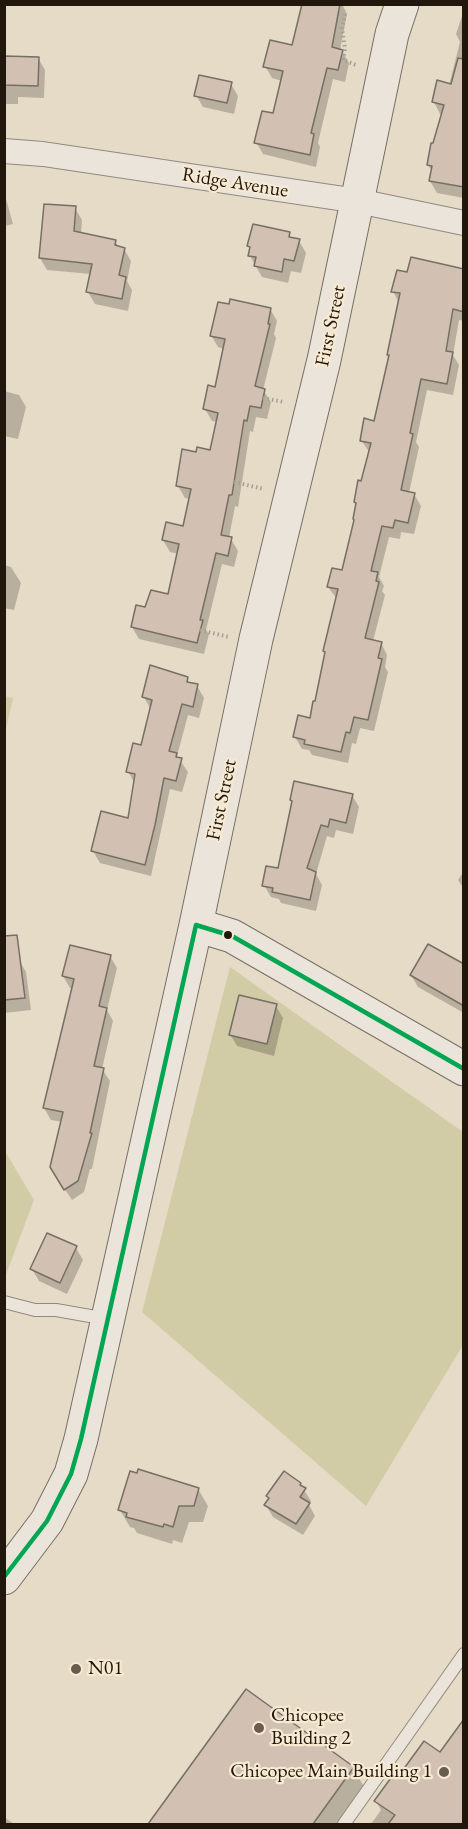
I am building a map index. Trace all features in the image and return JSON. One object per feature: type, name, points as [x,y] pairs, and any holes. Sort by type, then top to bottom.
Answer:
[{"type":"street","name":"First Street","points":[[4,1578],[47,1521],[71,1474],[81,1439],[196,925],[254,649],[324,360],[392,34],[402,4]]},
{"type":"street","name":"Ridge Avenue","points":[[4,151],[43,154],[358,201],[464,223]]},
{"type":"street","points":[[196,925],[231,936],[464,1068]]},
{"type":"lane","points":[[4,1302],[35,1310],[56,1310],[108,1319]]},
{"type":"lane","points":[[344,1824],[464,1654]]},
{"type":"path","points":[[345,14],[342,28],[345,50],[343,60],[358,66]]},
{"type":"path","points":[[263,398],[290,404]]},
{"type":"path","points":[[234,482],[271,490]]},
{"type":"path","points":[[200,630],[238,639]]},
{"type":"shaded area","points":[[4,696],[13,698],[5,734]]},
{"type":"shaded area","points":[[230,967],[463,1132],[463,1345],[366,1506],[142,1312]]},
{"type":"shaded area","points":[[5,1151],[34,1200],[5,1277]]},
{"type":"building","points":[[302,4],[340,4],[332,47],[343,50],[338,70],[327,68],[311,133],[314,134],[310,155],[254,143],[262,111],[273,113],[283,71],[263,67],[270,40],[292,45]]},
{"type":"building","points":[[4,56],[39,57],[38,86],[4,85]]},
{"type":"building","points":[[458,58],[464,59],[464,187],[429,181],[432,166],[427,165],[431,143],[433,143],[444,105],[432,102],[437,80],[451,84]]},
{"type":"building","points":[[199,75],[232,82],[227,103],[194,96]]},
{"type":"building","points":[[44,204],[76,206],[74,231],[116,240],[115,245],[125,248],[119,275],[126,277],[122,299],[86,292],[92,264],[39,258]]},
{"type":"building","points":[[253,224],[290,232],[289,237],[300,239],[294,261],[284,259],[282,272],[254,266],[256,257],[248,256],[250,247],[247,246]]},
{"type":"building","points":[[411,257],[464,269],[464,312],[453,309],[446,351],[453,352],[447,384],[421,379],[410,433],[413,434],[401,490],[415,493],[408,523],[395,520],[393,528],[382,526],[371,571],[378,572],[376,581],[379,582],[365,638],[382,642],[378,658],[382,659],[368,720],[354,717],[350,733],[346,732],[341,752],[304,744],[305,740],[293,737],[298,715],[310,718],[313,701],[315,701],[325,652],[323,651],[338,589],[327,587],[332,568],[342,570],[354,520],[358,480],[361,481],[371,443],[360,441],[364,418],[374,421],[389,355],[387,355],[400,293],[391,292],[397,270],[407,272]]},
{"type":"building","points":[[230,299],[271,308],[268,324],[270,324],[255,386],[265,389],[261,408],[250,406],[247,421],[244,420],[232,495],[229,495],[221,535],[232,537],[228,556],[216,553],[200,620],[203,620],[197,643],[131,627],[136,605],[145,607],[151,590],[168,594],[179,544],[162,540],[166,522],[183,526],[191,489],[176,486],[182,449],[196,452],[197,447],[210,450],[218,413],[203,409],[208,385],[215,387],[225,339],[210,336],[218,302],[229,304]]},
{"type":"building","points":[[150,665],[188,677],[187,682],[198,684],[193,707],[182,704],[169,751],[177,753],[176,757],[182,758],[176,781],[164,778],[145,865],[91,851],[101,811],[128,818],[135,774],[126,772],[133,743],[141,745],[152,700],[142,697]]},
{"type":"building","points":[[294,781],[353,794],[346,823],[330,819],[328,827],[321,825],[307,868],[316,872],[310,900],[272,892],[273,888],[262,886],[266,866],[278,868]]},
{"type":"building","points":[[17,935],[25,998],[4,1000],[4,936]]},
{"type":"building","points":[[428,944],[464,964],[464,1006],[410,975]]},
{"type":"building","points":[[70,945],[111,955],[99,1006],[107,1008],[94,1066],[104,1068],[90,1133],[92,1133],[78,1181],[64,1190],[50,1167],[63,1112],[43,1108],[74,979],[62,976]]},
{"type":"building","points":[[239,995],[277,1004],[267,1044],[229,1035]]},
{"type":"building","points":[[47,1233],[77,1246],[60,1283],[30,1269]]},
{"type":"building","points":[[138,1469],[199,1488],[194,1506],[179,1506],[173,1527],[164,1524],[163,1527],[126,1517],[127,1513],[118,1510],[130,1471],[137,1473]]},
{"type":"building","points":[[284,1471],[306,1488],[300,1497],[310,1503],[296,1524],[264,1505],[269,1498],[266,1496]]},
{"type":"building","name":"Chicopee Building 2","points":[[246,1689],[354,1767],[313,1824],[148,1824]]},
{"type":"building","name":"Chicopee Main Building 1","points":[[464,1719],[464,1824],[388,1824],[395,1815],[374,1801],[396,1771],[400,1774],[424,1741],[440,1752]]},
{"type":"transit line","points":[[4,1577],[47,1521],[71,1474],[81,1439],[196,925],[232,936],[464,1069]]},
{"type":"place","name":"N01","points":[[76,1669]]},
{"type":"place","name":"Chicopee Building 2","points":[[259,1728]]},
{"type":"place","name":"Chicopee Main Building 1","points":[[444,1772]]}]
